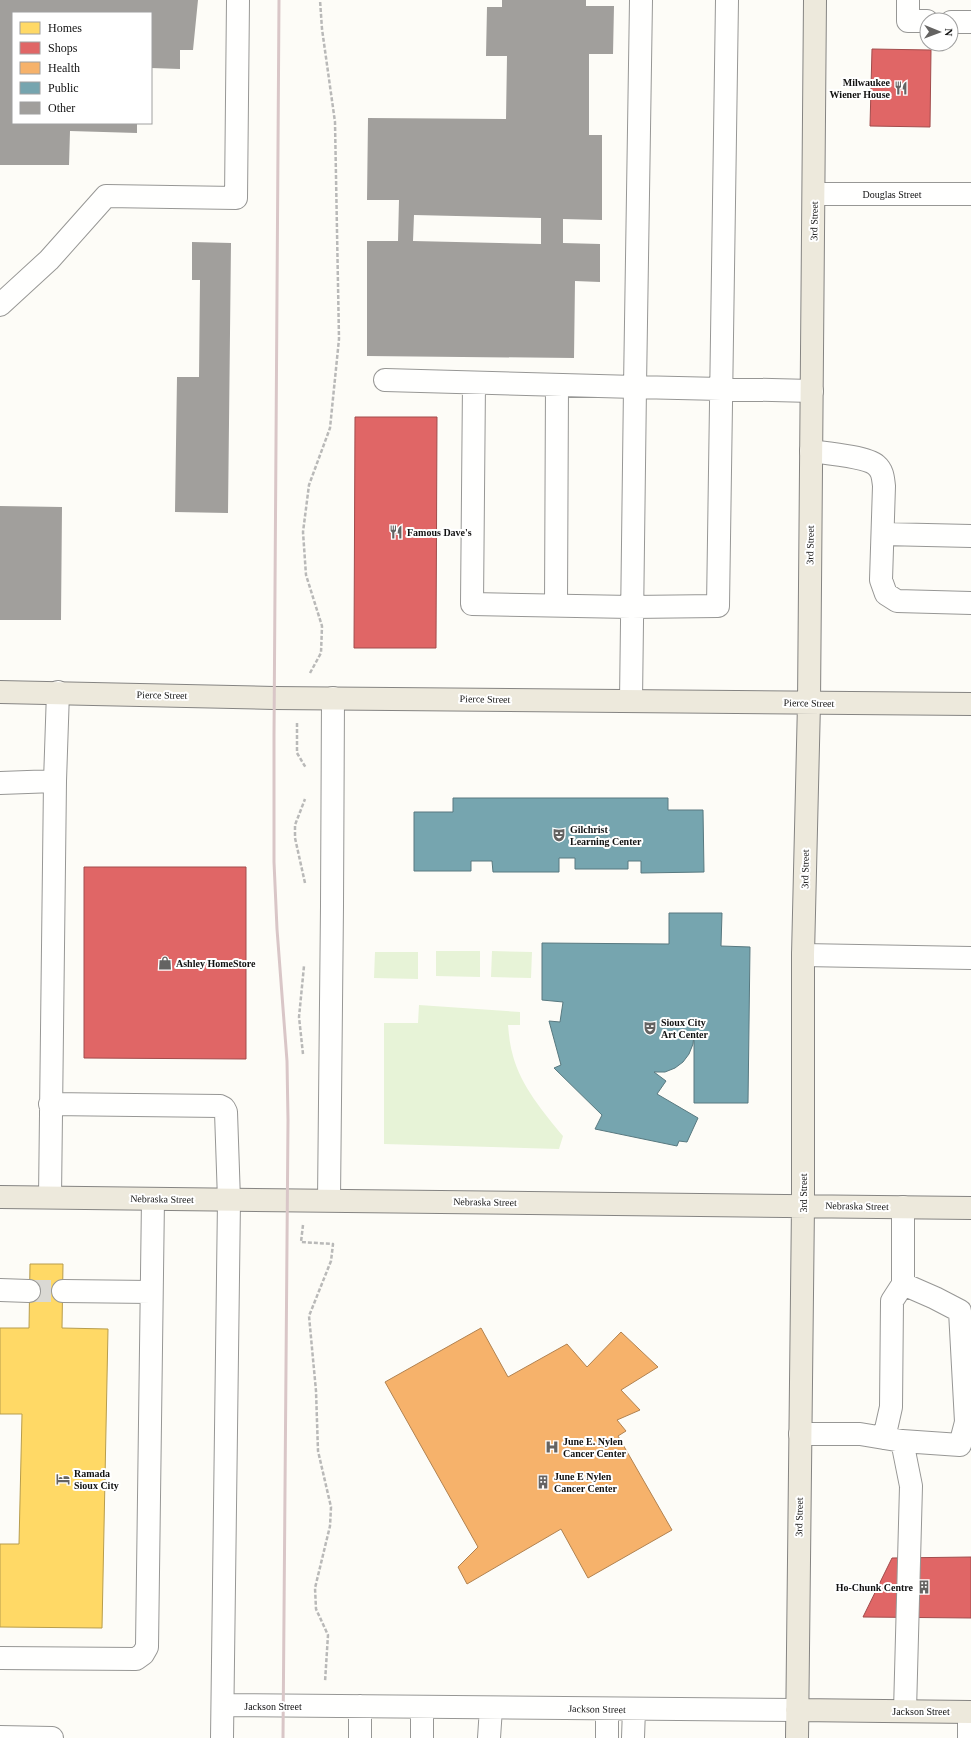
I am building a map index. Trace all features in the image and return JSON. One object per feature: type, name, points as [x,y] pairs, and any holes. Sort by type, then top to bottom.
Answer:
[{"type":"main road","name":"3rd Street","points":[[797,1738],[803,1205],[803,955],[809,702],[815,0]]},
{"type":"main road","name":"Pierce Street","points":[[0,692],[58,692],[274,698],[971,704]]},
{"type":"main road","name":"Nebraska Street","points":[[0,1197],[971,1208]]},
{"type":"main road","name":"Jackson Street","points":[[797,1710],[970,1712]]},
{"type":"street","points":[[0,305],[49,260],[106,196],[236,198],[238,0]]},
{"type":"street","points":[[631,701],[631,607],[641,0]]},
{"type":"street","points":[[474,383],[472,604],[631,607],[718,606],[720,389],[727,0]]},
{"type":"street","points":[[908,0],[908,21],[919,21]]},
{"type":"street","points":[[959,22],[971,22]]},
{"type":"street","name":"Douglas Street","points":[[814,194],[971,194]]},
{"type":"street","points":[[385,380],[812,390]]},
{"type":"street","points":[[556,605],[557,385]]},
{"type":"street","points":[[811,451],[865,460],[876,464],[882,473],[884,486],[881,580],[886,594],[897,601],[971,603]]},
{"type":"street","points":[[883,534],[971,536]]},
{"type":"street","points":[[50,1197],[55,781],[58,692]]},
{"type":"street","points":[[329,1200],[333,698]]},
{"type":"street","points":[[0,783],[55,781]]},
{"type":"street","points":[[803,955],[971,958]]},
{"type":"street","points":[[50,1104],[220,1106],[224,1108],[226,1112],[230,1200],[222,1738]]},
{"type":"street","points":[[0,1658],[136,1659],[143,1654],[147,1647],[152,1199]]},
{"type":"street","points":[[903,1207],[903,1284],[892,1301],[890,1407],[893,1440],[911,1486],[905,1711]]},
{"type":"street","points":[[800,1434],[860,1434],[893,1440],[960,1445],[966,1422],[960,1311],[903,1284]]},
{"type":"street","points":[[0,1290],[29,1291]]},
{"type":"street","points":[[63,1291],[151,1292]]},
{"type":"street","name":"Jackson Street","points":[[222,1705],[797,1710]]},
{"type":"street","points":[[360,1706],[360,1738]]},
{"type":"street","points":[[422,1707],[422,1738]]},
{"type":"street","points":[[489,1738],[491,1708]]},
{"type":"street","points":[[607,1708],[607,1738]]},
{"type":"street","points":[[633,1738],[634,1709]]},
{"type":"street","points":[[969,1738],[970,1712]]},
{"type":"street","points":[[0,1737],[52,1738]]},
{"type":"green space","points":[[436,951],[480,951],[480,977],[436,976]]},
{"type":"green space","points":[[492,951],[532,952],[531,978],[491,977]]},
{"type":"green space","points":[[375,952],[418,952],[418,979],[374,978]]},
{"type":"green space","points":[[419,1005],[520,1012],[520,1025],[508,1025],[510,1045],[513,1056],[527,1088],[563,1136],[559,1149],[384,1144],[384,1023],[418,1023]]},
{"type":"building: Homes","name":"Ramada Sioux City","points":[[30,1264],[63,1264],[62,1328],[108,1329],[102,1628],[0,1627],[0,1544],[19,1544],[22,1414],[0,1414],[0,1328],[29,1328]]},
{"type":"building: Shops","name":"Milwaukee Wiener House","points":[[872,49],[919,50],[919,52],[931,52],[930,127],[870,126]]},
{"type":"building: Shops","name":"Famous Dave's","points":[[355,417],[437,417],[436,648],[354,648]]},
{"type":"building: Shops","name":"Ashley HomeStore","points":[[84,867],[246,867],[246,1059],[84,1058]]},
{"type":"building: Shops","name":"Ho-Chunk Centre","points":[[971,1557],[971,1618],[863,1617],[892,1558]]},
{"type":"building: Health","name":"June E Nylen Cancer Center","points":[[481,1328],[508,1377],[567,1344],[587,1367],[621,1332],[658,1367],[621,1390],[640,1410],[617,1420],[626,1431],[618,1436],[672,1530],[588,1578],[561,1529],[467,1584],[458,1567],[478,1547],[385,1382]]},
{"type":"building: Public","name":"Gilchrist Learning Center","points":[[453,798],[668,798],[668,810],[703,810],[704,872],[641,873],[641,861],[628,861],[628,869],[575,869],[575,858],[559,858],[559,872],[493,872],[492,861],[471,861],[471,871],[414,871],[414,812],[453,812]]},
{"type":"building: Public","name":"Sioux City Art Center","points":[[669,913],[722,913],[721,946],[750,947],[748,1103],[694,1103],[694,1034],[693,1044],[689,1054],[683,1062],[675,1068],[665,1072],[654,1072],[666,1081],[657,1094],[698,1118],[687,1142],[679,1141],[677,1146],[595,1129],[602,1115],[554,1068],[561,1065],[549,1021],[560,1022],[563,1002],[542,1000],[542,943],[669,944]]},
{"type":"building: Other","points":[[0,0],[198,0],[193,50],[180,50],[180,69],[152,68],[152,12],[12,12],[12,124],[137,124],[137,133],[70,131],[69,165],[0,165]]},
{"type":"building: Other","points":[[502,0],[586,0],[586,6],[614,6],[613,54],[589,54],[589,135],[602,135],[602,220],[563,219],[563,243],[600,244],[600,282],[575,281],[574,358],[367,356],[367,241],[398,241],[399,200],[367,200],[368,118],[506,119],[507,56],[486,56],[487,7],[502,7]],"holes":[[[414,215],[541,218],[541,244],[413,241]]]},
{"type":"building: Other","points":[[192,242],[231,243],[228,513],[175,512],[177,377],[199,377],[200,280],[192,280]]},
{"type":"building: Other","points":[[0,506],[62,507],[61,620],[0,620]]},
{"type":"tunnel","points":[[29,1291],[63,1291]]},
{"type":"railway","points":[[279,0],[274,862],[277,929],[287,1061],[288,1120],[283,1738]]},
{"type":"place","name":"Milwaukee Wiener House","points":[[901,88]]},
{"type":"place","name":"Famous Dave's","points":[[396,532]]},
{"type":"place","name":"Gilchrist Learning Center","points":[[559,835]]},
{"type":"place","name":"Ashley HomeStore","points":[[165,963]]},
{"type":"place","name":"Sioux City Art Center","points":[[650,1028]]},
{"type":"place","name":"June E. Nylen Cancer Center","points":[[552,1447]]},
{"type":"place","name":"Ramada Sioux City","points":[[63,1479]]},
{"type":"place","name":"June E Nylen Cancer Center","points":[[543,1482]]},
{"type":"place","name":"Ho-Chunk Centre","points":[[924,1587]]}]
